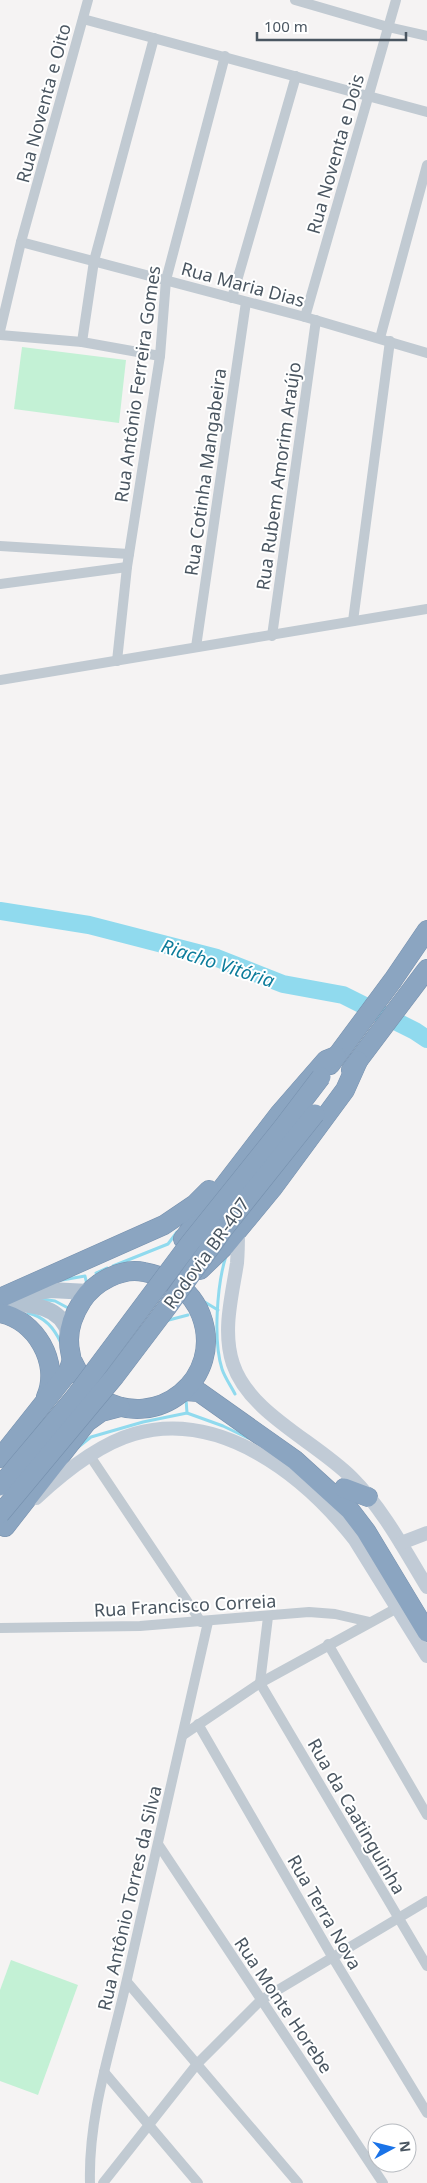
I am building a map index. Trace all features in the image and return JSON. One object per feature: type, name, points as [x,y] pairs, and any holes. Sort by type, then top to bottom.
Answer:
[{"type":"highway","name":"Rodovia BR-407","points":[[0,1486],[75,1396],[190,1242],[278,1134],[398,973],[427,930]]},
{"type":"highway","name":"Rodovia BR-407","points":[[2,1525],[247,1197],[362,1056],[427,969]]},
{"type":"highway","points":[[149,1273],[162,1267],[279,1114],[326,1060],[336,1056]]},
{"type":"highway","points":[[2,1525],[87,1422],[101,1412],[120,1407],[143,1409],[166,1404],[185,1391],[199,1372],[206,1350],[205,1326],[193,1289],[198,1273],[225,1246],[272,1189],[345,1090],[362,1056]]},
{"type":"highway","points":[[0,1299],[164,1225],[195,1204],[244,1159]]},
{"type":"highway","points":[[120,1407],[99,1397],[83,1382],[73,1362],[69,1340],[73,1318],[83,1299],[99,1283],[119,1274],[141,1271],[162,1276],[182,1287],[197,1305]]},
{"type":"highway","points":[[0,1313],[20,1320],[39,1338],[49,1365],[51,1378],[43,1402]]},
{"type":"highway","points":[[0,1458],[66,1375],[73,1362]]},
{"type":"highway","points":[[202,1364],[204,1385],[210,1391],[301,1452],[344,1488],[377,1527],[412,1609],[425,1645]]},
{"type":"highway","points":[[185,1391],[199,1392],[296,1460],[318,1479],[350,1510],[366,1531],[412,1609]]},
{"type":"highway","points":[[344,1488],[368,1497]]},
{"type":"main road","points":[[238,1229],[237,1263],[231,1292],[229,1344],[233,1364],[243,1387],[257,1404],[339,1465],[385,1518],[427,1587]]},
{"type":"main road","points":[[0,1299],[34,1291],[89,1292]]},
{"type":"main road","points":[[0,1306],[30,1304],[48,1310],[59,1317],[66,1326],[69,1340]]},
{"type":"main road","points":[[2,1525],[62,1475],[90,1456],[134,1434],[154,1430],[183,1430],[209,1434],[259,1453],[291,1474],[310,1490],[341,1522],[412,1609]]},
{"type":"main road","points":[[401,1543],[427,1533]]},
{"type":"street","name":"Rua Noventa e Oito","points":[[0,333],[21,242],[88,0]]},
{"type":"street","points":[[295,0],[319,3],[388,27],[427,36]]},
{"type":"street","name":"Rua Noventa e Dois","points":[[305,317],[396,0]]},
{"type":"street","points":[[83,19],[427,112]]},
{"type":"street","points":[[82,342],[94,262],[154,38]]},
{"type":"street","name":"Rua Antônio Ferreira Gomes","points":[[117,661],[127,567],[160,356],[166,280],[225,56]]},
{"type":"street","points":[[232,298],[296,76]]},
{"type":"street","points":[[353,621],[385,340],[427,165]]},
{"type":"street","name":"Rua Maria Dias","points":[[21,242],[316,320],[427,353]]},
{"type":"street","name":"Rua Cotinha Mangabeira","points":[[196,647],[246,302]]},
{"type":"street","name":"Rua Rubem Amorim Araújo","points":[[272,636],[316,320]]},
{"type":"street","points":[[0,333],[82,342],[160,356]]},
{"type":"street","points":[[0,546],[129,554]]},
{"type":"street","points":[[0,584],[127,567]]},
{"type":"street","points":[[0,680],[427,609]]},
{"type":"street","points":[[90,1456],[205,1622]]},
{"type":"street","points":[[183,1735],[260,1683],[328,1644],[370,1622],[412,1609]]},
{"type":"street","name":"Rua Francisco Correia","points":[[0,1628],[140,1626],[323,1612],[370,1622]]},
{"type":"street","points":[[260,1683],[268,1617]]},
{"type":"street","name":"Rua Antônio Torres da Silva","points":[[90,2183],[90,2154],[104,2072],[127,1982],[183,1735],[205,1622]]},
{"type":"street","points":[[328,1644],[427,1814]]},
{"type":"street","name":"Rua da Caatinguinha","points":[[260,1683],[427,1966]]},
{"type":"street","name":"Rua Terra Nova","points":[[198,1724],[333,1958],[427,2113]]},
{"type":"street","name":"Rua Monte Horebe","points":[[158,1844],[383,2183]]},
{"type":"street","points":[[102,2183],[196,2064],[261,2000],[427,1901]]},
{"type":"street","points":[[127,1982],[298,2183]]},
{"type":"street","points":[[104,2072],[198,2183]]},
{"type":"green space","points":[[22,347],[126,360],[119,423],[14,409]]},
{"type":"green space","points":[[11,1960],[78,1985],[38,2095],[0,2081],[0,1990]]},
{"type":"waterway","name":"Riacho Vitória","points":[[0,911],[89,925],[217,958],[283,984],[343,995],[415,1031],[427,1039]]},
{"type":"waterway","points":[[113,1266],[168,1244],[177,1232]]},
{"type":"waterway","points":[[226,1256],[218,1297],[217,1328],[219,1357],[222,1369],[235,1394]]},
{"type":"waterway","points":[[96,1273],[107,1268]]},
{"type":"waterway","points":[[62,1280],[85,1276],[87,1285]]},
{"type":"waterway","points":[[41,1299],[55,1301],[70,1309]]},
{"type":"waterway","points":[[203,1301],[218,1310]]},
{"type":"waterway","points":[[28,1313],[44,1320],[61,1343]]},
{"type":"waterway","points":[[165,1321],[188,1315]]},
{"type":"waterway","points":[[186,1399],[187,1413]]},
{"type":"waterway","points":[[77,1448],[91,1437],[143,1422],[187,1413],[223,1426],[248,1438]]}]
